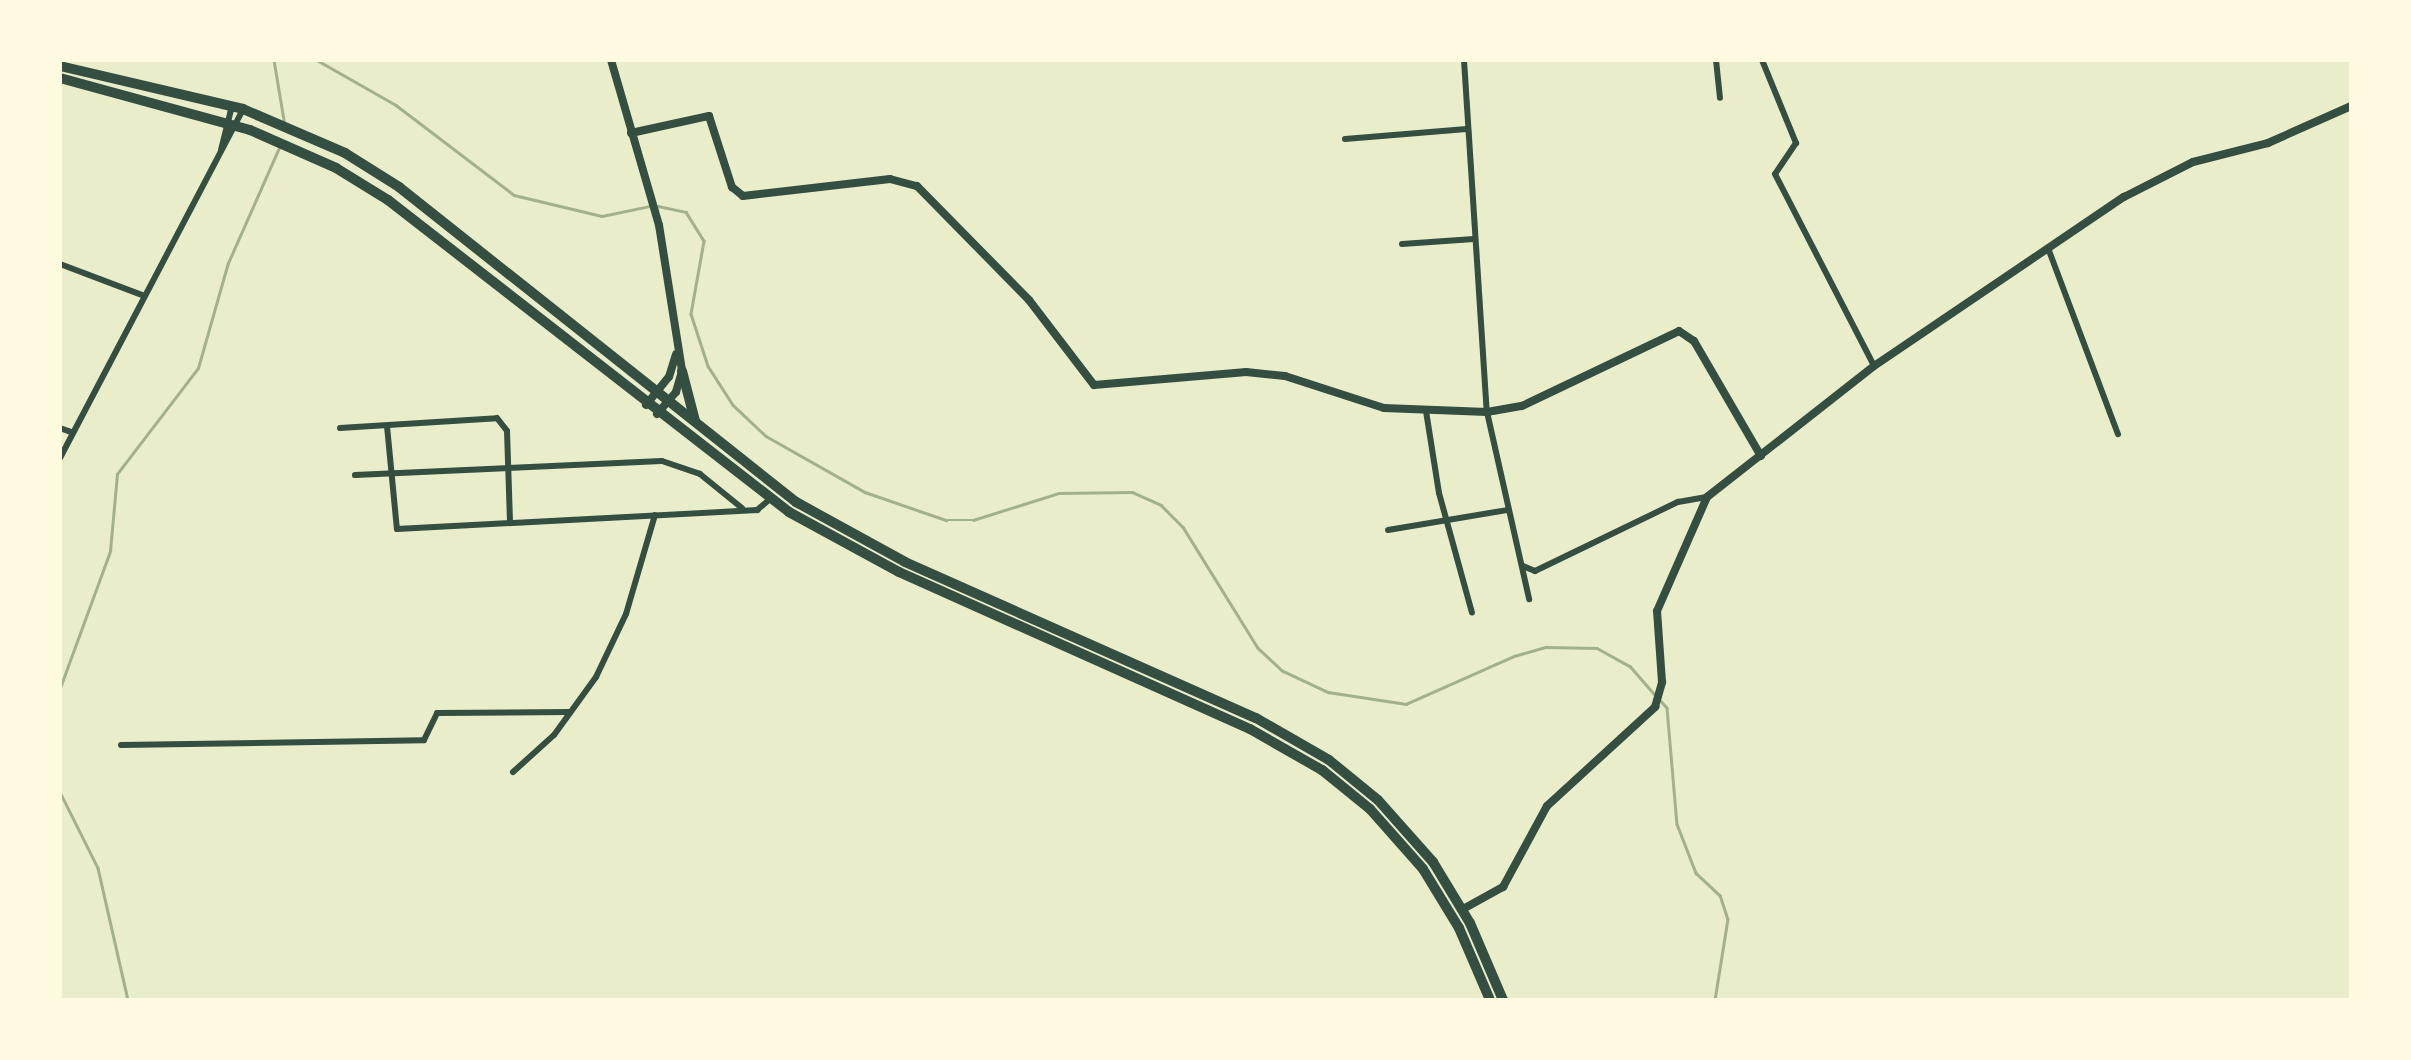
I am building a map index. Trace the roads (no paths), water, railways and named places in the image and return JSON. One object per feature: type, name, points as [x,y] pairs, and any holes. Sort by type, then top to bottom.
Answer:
[{"type":"main road","points":[[60,66],[238,108],[298,130],[399,187],[769,484],[853,536],[1308,747],[1397,820],[1463,909],[1503,1000]]},
{"type":"main road","points":[[60,78],[232,124],[297,148],[388,200],[770,500],[899,572],[1250,729],[1322,770],[1370,809],[1423,870],[1460,928],[1490,1000]]},
{"type":"main road","points":[[682,371],[695,422]]},
{"type":"street","points":[[612,60],[630,133],[652,196],[675,349],[682,371],[669,401],[657,414]]},
{"type":"street","points":[[1464,60],[1487,412],[1529,598]]},
{"type":"street","points":[[1716,60],[1720,98]]},
{"type":"street","points":[[1762,60],[1796,143],[1775,174],[1874,366]]},
{"type":"street","points":[[1523,566],[1535,571],[1678,502],[1707,497],[1874,366],[2047,246],[2167,174],[2268,143],[2351,106]]},
{"type":"street","points":[[60,458],[142,294],[221,152],[238,108]]},
{"type":"street","points":[[630,133],[709,116],[732,187],[742,196],[890,179],[917,186],[1028,300],[1094,385],[1246,372],[1285,376],[1384,408],[1487,412],[1522,406],[1678,331],[1694,341],[1761,456]]},
{"type":"street","points":[[1345,140],[1467,128]]},
{"type":"street","points":[[1402,244],[1474,239]]},
{"type":"street","points":[[2047,246],[2118,434]]},
{"type":"street","points":[[60,264],[142,294]]},
{"type":"street","points":[[646,405],[672,370],[675,349]]},
{"type":"street","points":[[1426,411],[1447,523],[1472,613]]},
{"type":"street","points":[[340,428],[497,418],[506,425],[510,522]]},
{"type":"street","points":[[387,426],[397,529],[758,510],[770,500]]},
{"type":"street","points":[[60,428],[71,432]]},
{"type":"street","points":[[355,475],[662,460],[700,474],[742,508]]},
{"type":"street","points":[[1463,909],[1498,892],[1547,806],[1655,707],[1661,676],[1657,611],[1707,497]]},
{"type":"street","points":[[1388,530],[1508,510]]},
{"type":"street","points":[[512,772],[570,712],[619,632],[655,515]]},
{"type":"street","points":[[121,745],[424,740],[437,713],[570,712]]},
{"type":"waterway","points":[[274,60],[284,120]]},
{"type":"waterway","points":[[317,60],[396,105],[514,195],[602,216],[650,206]]},
{"type":"waterway","points":[[60,688],[110,551],[117,474],[198,368],[228,263],[279,148]]},
{"type":"waterway","points":[[658,206],[686,212],[704,241],[691,314],[708,366],[733,405],[766,436],[865,492],[946,520],[973,520],[1059,493],[1132,492],[1161,505],[1183,527],[1258,648],[1283,671],[1328,692],[1406,704],[1514,656],[1546,647],[1597,648],[1630,666],[1655,695]]},
{"type":"waterway","points":[[1661,701],[1667,708],[1677,824],[1696,873],[1720,895],[1728,919],[1715,1000]]},
{"type":"waterway","points":[[60,792],[98,868],[128,1000]]}]
